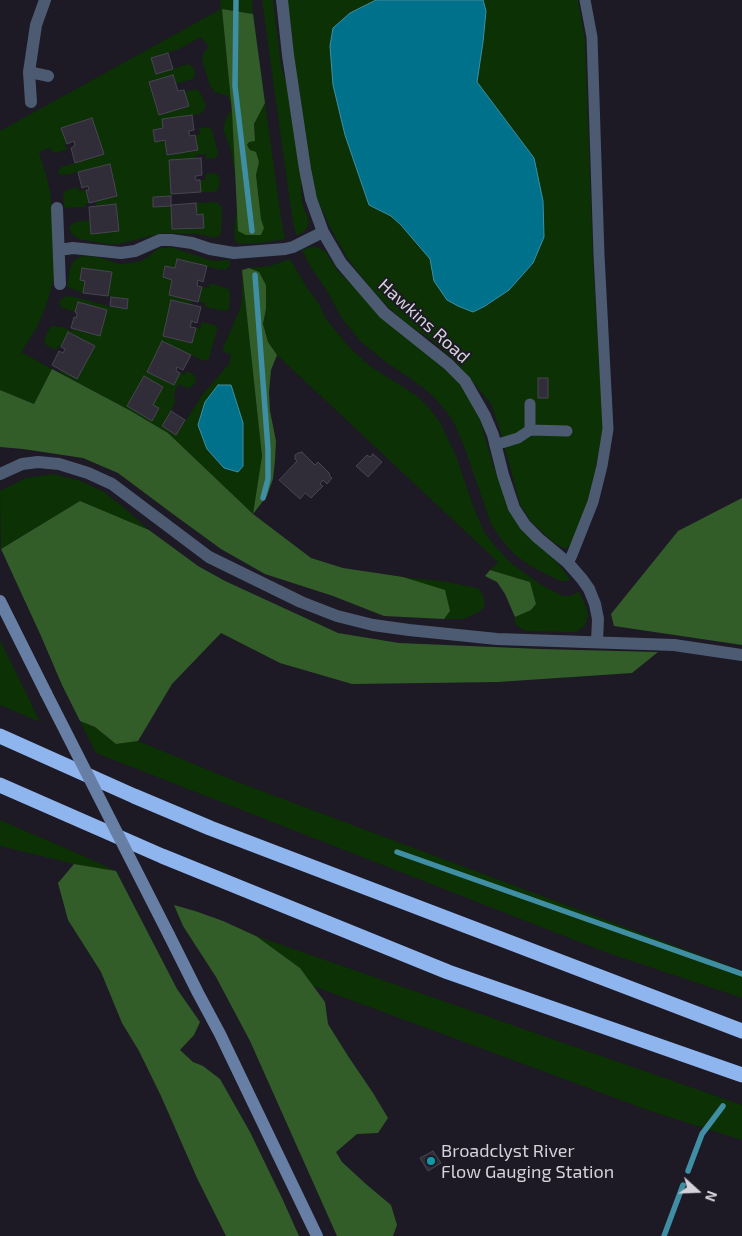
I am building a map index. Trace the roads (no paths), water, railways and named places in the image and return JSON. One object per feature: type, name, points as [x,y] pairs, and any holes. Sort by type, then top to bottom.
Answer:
[{"type":"highway","points":[[0,736],[202,824],[742,1031]]},
{"type":"highway","points":[[0,785],[162,856],[448,972],[742,1075]]},
{"type":"main road","points":[[0,601],[220,1034],[318,1236]]},
{"type":"street","points":[[31,102],[29,72],[36,25],[45,0]]},
{"type":"street","name":"Hawkins Road","points":[[282,0],[288,55],[310,199],[323,232],[341,264],[384,313],[448,364],[465,381],[486,416],[514,508],[525,525],[568,563],[589,589],[598,618],[597,642]]},
{"type":"street","points":[[29,72],[48,76]]},
{"type":"street","points":[[58,208],[60,284]]},
{"type":"street","points":[[59,250],[73,248],[121,253],[135,251],[160,240],[171,240],[234,253],[293,247],[323,232]]},
{"type":"street","points":[[0,474],[22,464],[38,462],[59,464],[88,473],[112,484],[209,557],[301,602],[337,616],[373,625],[497,640],[674,644],[742,655]]},
{"type":"lane","points":[[568,563],[593,502],[602,466],[608,429],[599,256],[592,37],[585,0]]},
{"type":"lane","points":[[530,404],[530,430]]},
{"type":"lane","points":[[495,445],[518,438],[530,430],[567,431]]},
{"type":"water","points":[[376,0],[483,0],[486,11],[477,82],[534,158],[543,201],[544,237],[533,263],[509,290],[473,312],[447,300],[434,281],[430,259],[391,216],[369,205],[345,135],[333,85],[330,46],[333,28],[350,13]]},
{"type":"water","points":[[218,385],[231,385],[243,423],[243,466],[238,472],[224,468],[207,449],[198,425],[205,402]]},
{"type":"waterway","points":[[236,0],[235,86],[252,231]]},
{"type":"waterway","points":[[255,275],[268,449],[268,479],[263,498]]},
{"type":"waterway","points":[[397,852],[742,974]]},
{"type":"waterway","points":[[688,1171],[702,1134],[723,1106]]},
{"type":"waterway","points":[[664,1236],[683,1185]]},
{"type":"place","name":"Broadclyst River Flow Gauging Station","points":[[431,1161]]}]
